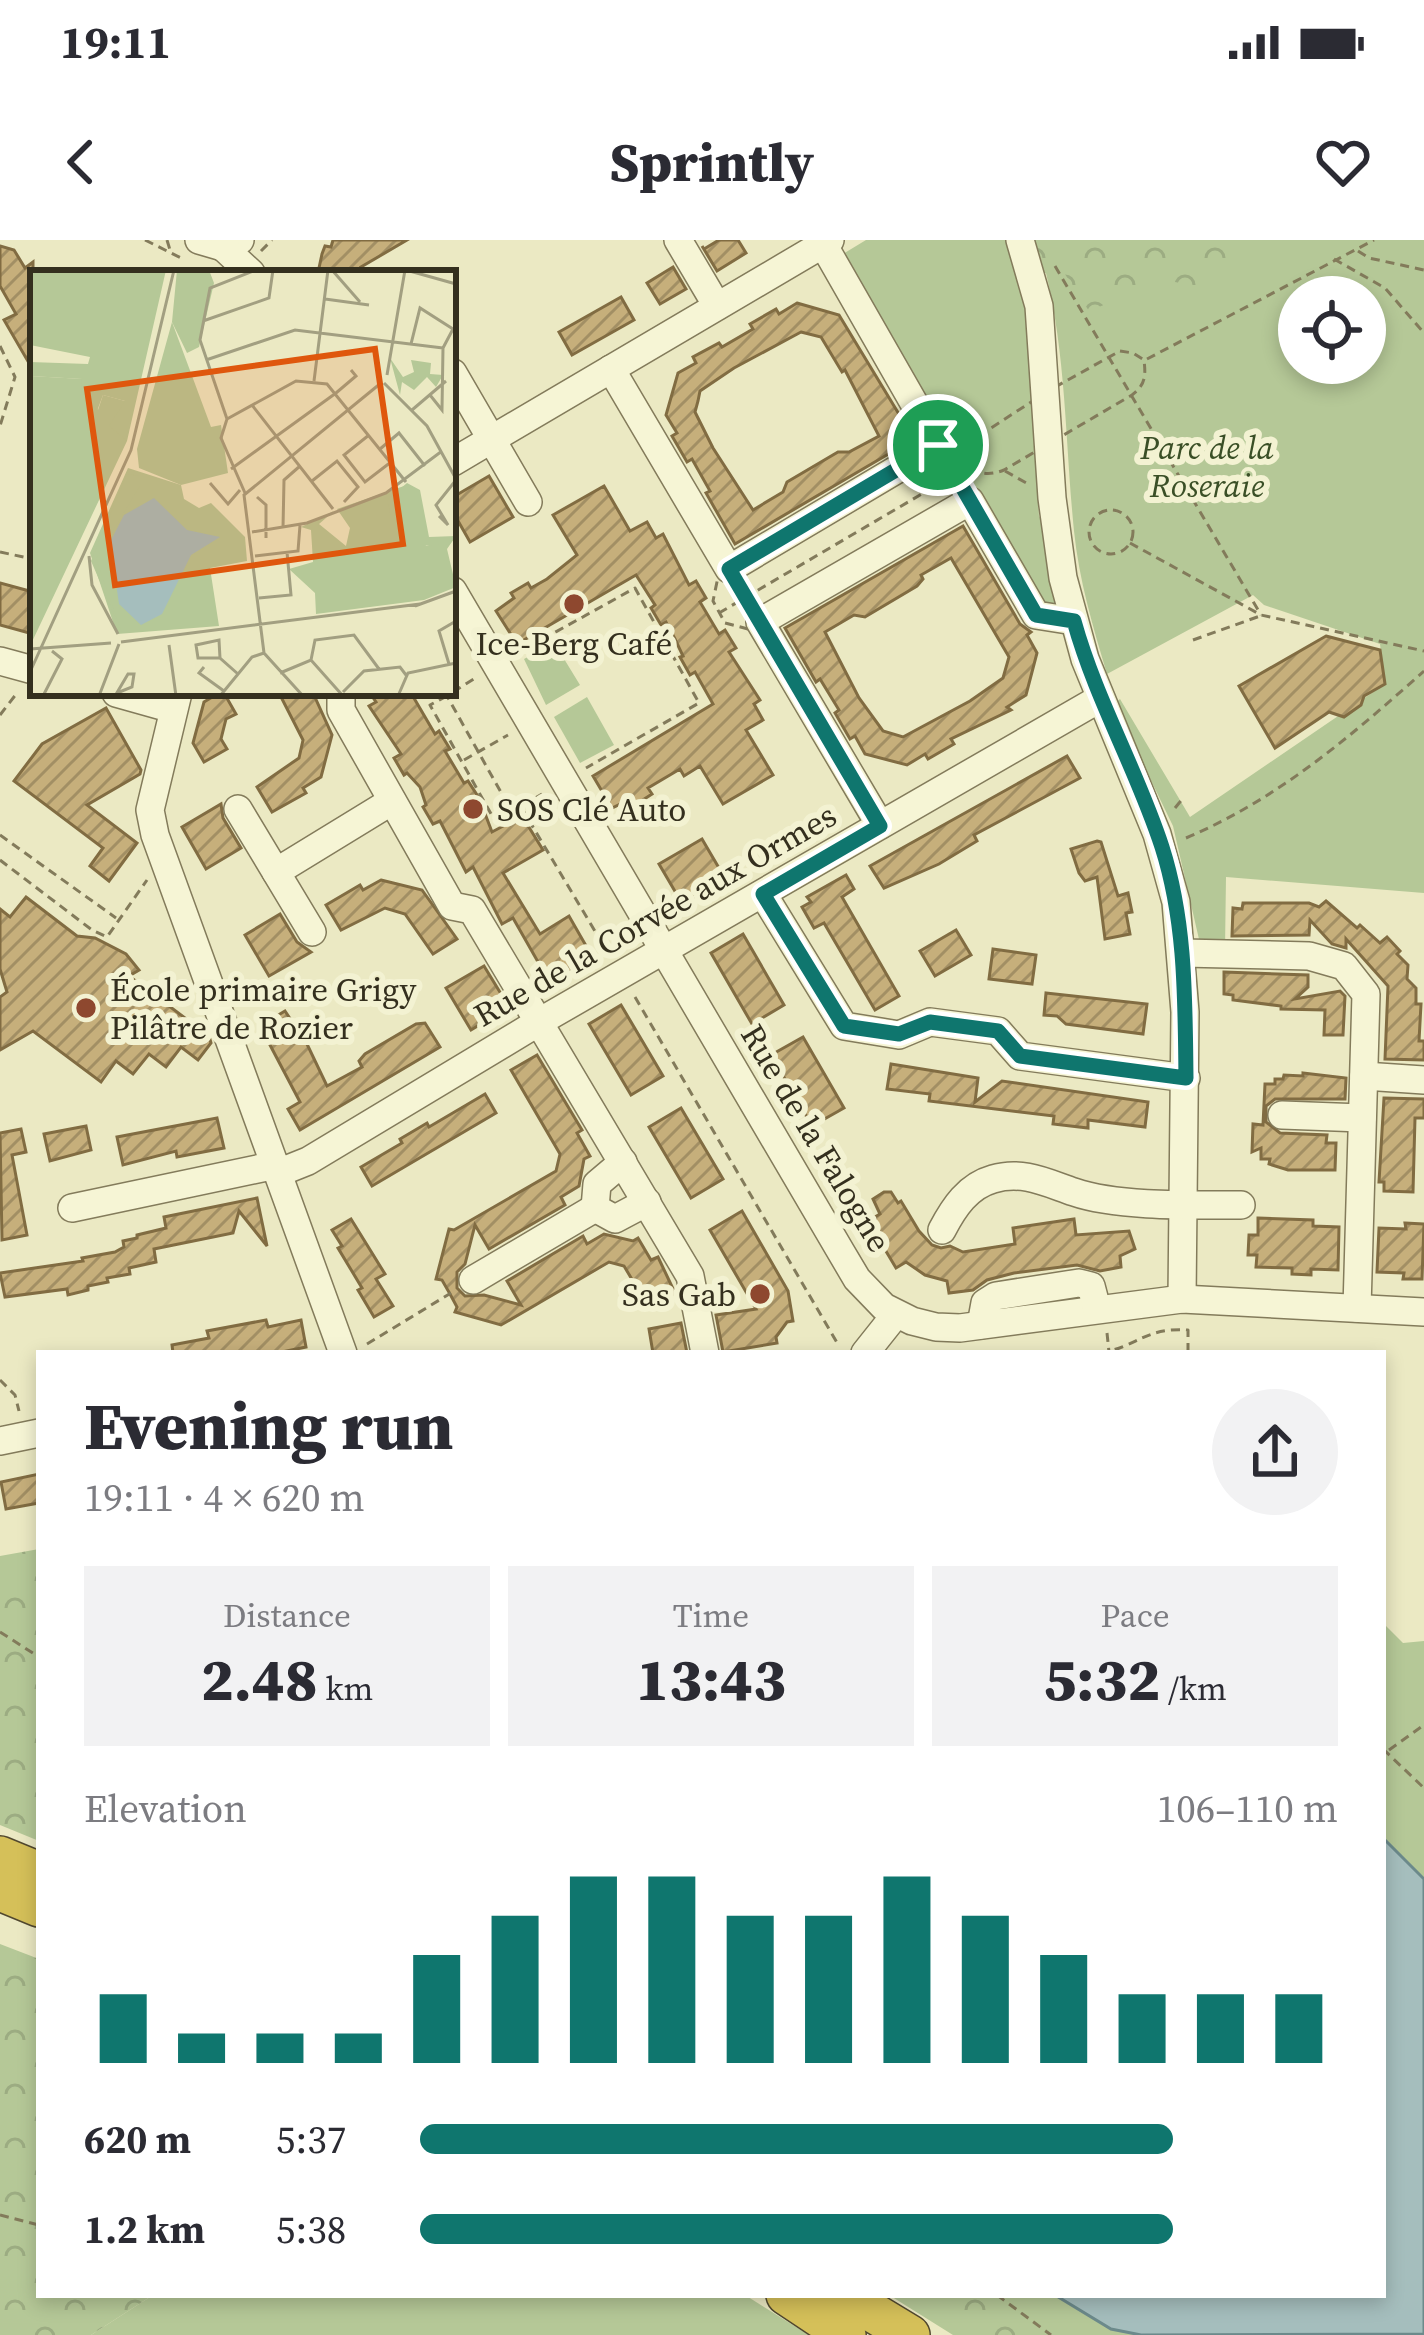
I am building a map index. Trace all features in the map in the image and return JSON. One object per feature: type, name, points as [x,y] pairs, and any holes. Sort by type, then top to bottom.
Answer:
[{"type":"highway","points":[[0,1856],[36,1871]]},
{"type":"highway","points":[[0,1891],[36,1906]]},
{"type":"highway","points":[[790,2298],[846,2335]]},
{"type":"highway","points":[[849,2298],[910,2335]]},
{"type":"street","points":[[678,240],[717,306]]},
{"type":"street","points":[[1020,240],[1039,306],[1052,497],[1063,578],[1099,698],[1162,848],[1183,953],[1182,1299]]},
{"type":"street","points":[[456,460],[717,306],[827,242],[938,445],[729,569],[611,369]]},
{"type":"street","points":[[456,379],[528,502]]},
{"type":"street","points":[[753,610],[970,501],[1036,615],[1074,621]]},
{"type":"street","name":"Rue de la Falogne","points":[[456,596],[857,1279],[896,1314]]},
{"type":"street","name":"Rue de la Corvée aux Ormes","points":[[753,610],[880,826]]},
{"type":"street","points":[[0,661],[30,669]]},
{"type":"street","points":[[138,696],[175,701],[150,809],[163,857],[277,1169],[351,1350]]},
{"type":"street","points":[[341,696],[341,710],[452,906],[472,910],[690,1276],[705,1350]]},
{"type":"street","name":"Rue de la Corvée aux Ormes","points":[[72,1208],[308,1161],[1099,698]]},
{"type":"street","points":[[276,872],[392,802]]},
{"type":"street","points":[[238,808],[312,932]]},
{"type":"street","points":[[763,894],[844,1026],[899,1034],[930,1022],[998,1031],[1020,1056],[1186,1078]]},
{"type":"street","points":[[1183,953],[1309,956],[1344,966],[1366,994],[1357,1308]]},
{"type":"street","points":[[1364,1076],[1424,1079]]},
{"type":"street","points":[[1282,1115],[1362,1118]]},
{"type":"street","points":[[595,1208],[597,1184],[623,1162]]},
{"type":"street","points":[[942,1230],[970,1191],[1002,1176],[1052,1181],[1073,1192],[1185,1205],[1241,1205]]},
{"type":"street","points":[[595,1208],[615,1219],[647,1202]]},
{"type":"street","points":[[473,1280],[595,1208]]},
{"type":"street","points":[[874,1350],[896,1314],[936,1327],[1102,1320],[1182,1299],[1424,1312]]},
{"type":"path","points":[[145,240],[170,252],[240,252]]},
{"type":"path","points":[[166,240],[170,252]]},
{"type":"path","points":[[1144,360],[1374,240]]},
{"type":"path","points":[[1356,250],[1369,258],[1424,270]]},
{"type":"path","points":[[1334,259],[1385,289],[1424,333]]},
{"type":"path","points":[[1051,260],[1261,615]]},
{"type":"path","points":[[0,346],[15,377],[0,426]]},
{"type":"path","points":[[1108,358],[1120,351],[1144,360]]},
{"type":"path","points":[[1132,395],[1146,376],[1144,360]]},
{"type":"path","points":[[938,445],[956,476]]},
{"type":"path","points":[[719,613],[753,610],[969,465]]},
{"type":"path","points":[[1109,509],[1123,513],[1132,524],[1130,543],[1114,554],[1098,551],[1089,537],[1091,520],[1109,509]]},
{"type":"path","points":[[1130,543],[1261,615],[1424,651]]},
{"type":"path","points":[[0,552],[30,558]]},
{"type":"path","points":[[729,569],[753,610],[748,628],[724,623],[713,602],[718,577],[729,569]]},
{"type":"path","points":[[446,696],[430,705],[495,821],[699,703],[635,588],[456,691]]},
{"type":"path","points":[[1193,640],[1261,615]]},
{"type":"path","points":[[1174,843],[1281,790],[1345,742],[1424,671]]},
{"type":"path","points":[[0,716],[30,673]]},
{"type":"path","points":[[453,696],[512,812]]},
{"type":"path","points":[[461,762],[530,722]]},
{"type":"path","points":[[520,807],[841,1350]]},
{"type":"path","points":[[0,836],[118,919]]},
{"type":"path","points":[[0,860],[107,937],[163,857]]},
{"type":"path","points":[[353,1350],[473,1280]]},
{"type":"path","points":[[1102,1320],[1109,1350]]},
{"type":"path","points":[[1113,1350],[1151,1331],[1188,1330],[1188,1350]]},
{"type":"path","points":[[0,1380],[15,1395],[21,1437]]},
{"type":"path","points":[[0,1632],[36,1655]]},
{"type":"path","points":[[1386,1749],[1424,1725]]},
{"type":"path","points":[[1386,1751],[1424,1788]]},
{"type":"path","points":[[0,2216],[36,2224]]},
{"type":"path","points":[[1002,2298],[1051,2335]]},
{"type":"green space","points":[[866,240],[1008,240],[1026,299],[1039,516],[1046,526],[1059,607],[1040,611],[838,257]]},
{"type":"green space","points":[[1026,240],[1253,240],[1232,279],[1218,293],[1197,296],[1180,283],[1165,280],[1089,311],[1061,268],[1040,275]]},
{"type":"green space","name":"Parc de la Roseraie","points":[[1037,240],[1424,240],[1424,893],[1226,877],[1225,949],[1201,948],[1173,826],[1114,704],[1120,699],[1190,817],[1385,684],[1380,644],[1264,605],[1253,595],[1107,674],[1076,549],[1054,312]]},
{"type":"green space","points":[[543,649],[547,655],[558,649],[580,685],[546,705],[524,659]]},
{"type":"green space","points":[[587,697],[614,745],[580,763],[554,717]]},
{"type":"green space","points":[[36,1550],[36,1840],[0,1825],[0,1556]]},
{"type":"green space","points":[[1386,1626],[1403,1643],[1424,1641],[1424,2335],[953,2335],[894,2298],[1386,2298]]},
{"type":"green space","points":[[0,1944],[36,1958],[36,2298],[148,2298],[91,2335],[0,2335]]},
{"type":"green space","points":[[148,2298],[750,2298],[809,2335],[91,2335]]},
{"type":"green space","points":[[920,2298],[977,2298],[1024,2335],[977,2335]]},
{"type":"water","points":[[1386,1841],[1424,1879],[1424,2334],[1141,2335],[1111,2329],[1060,2298],[1386,2298]]},
{"type":"building","points":[[333,240],[407,240],[361,267],[363,270],[321,270],[325,246],[331,247]]},
{"type":"building","points":[[738,240],[746,253],[717,271],[702,246]]},
{"type":"building","points":[[0,246],[14,250],[25,268],[33,262],[30,365],[4,320],[16,314],[0,286]]},
{"type":"building","points":[[673,267],[686,289],[660,304],[647,283]]},
{"type":"building","points":[[621,297],[634,320],[572,355],[559,332]]},
{"type":"building","points":[[797,303],[839,315],[914,439],[735,544],[692,459],[687,462],[672,436],[677,433],[666,415],[678,373],[696,363],[693,357],[719,343],[722,347],[776,309],[779,314]],"holes":[[[801,332],[821,337],[842,372],[845,370],[879,436],[849,452],[838,452],[787,482],[783,492],[753,510],[695,412],[700,391]]]},
{"type":"building","points":[[489,476],[513,517],[470,542],[456,517],[456,495]]},
{"type":"building","points":[[604,486],[630,531],[647,522],[656,538],[663,534],[689,585],[696,581],[706,598],[700,602],[719,634],[725,630],[736,648],[729,652],[760,700],[754,704],[763,720],[746,730],[773,775],[723,804],[700,766],[684,776],[680,769],[648,788],[652,794],[635,805],[631,799],[612,808],[593,776],[713,704],[695,672],[690,675],[666,622],[661,625],[636,575],[517,644],[496,611],[514,598],[511,593],[547,579],[577,555],[553,515]]},
{"type":"building","points":[[963,526],[1020,624],[1031,632],[1027,635],[1037,653],[1026,695],[1007,707],[1011,710],[951,739],[954,744],[928,759],[925,754],[907,765],[865,754],[855,736],[850,739],[835,713],[839,710],[820,679],[816,682],[785,628]],"holes":[[[951,558],[1009,657],[1003,678],[903,737],[883,731],[859,698],[825,632],[854,615],[865,617],[917,586],[921,575]]]},
{"type":"building","points":[[0,583],[30,591],[30,633],[0,625]]},
{"type":"building","points":[[1326,636],[1380,650],[1385,684],[1364,696],[1361,705],[1344,717],[1329,712],[1275,748],[1239,686]]},
{"type":"building","points":[[226,696],[236,714],[226,719],[221,739],[227,749],[204,762],[193,743],[204,702]]},
{"type":"building","points":[[281,696],[314,696],[332,735],[321,777],[303,788],[306,793],[272,812],[257,787],[299,758],[303,740]]},
{"type":"building","points":[[372,696],[413,696],[435,734],[439,731],[450,749],[445,751],[464,783],[468,781],[479,798],[492,832],[522,816],[543,850],[503,873],[540,934],[569,916],[593,958],[550,983],[513,918],[502,924],[473,867],[466,872],[440,821],[433,824],[423,807],[420,787],[404,775],[394,758],[401,754],[369,706],[376,702]]},
{"type":"building","points":[[106,708],[141,770],[87,805],[137,843],[109,881],[90,866],[103,848],[14,781],[42,744]]},
{"type":"building","points":[[1067,756],[1080,778],[974,835],[977,841],[939,864],[884,888],[870,866]]},
{"type":"building","points":[[221,804],[223,818],[241,848],[206,869],[182,827]]},
{"type":"building","points":[[702,839],[726,880],[683,905],[659,864]]},
{"type":"building","points":[[1097,841],[1118,896],[1128,893],[1130,934],[1105,939],[1097,877],[1085,881],[1079,873],[1071,849]]},
{"type":"building","points":[[846,875],[854,889],[842,897],[899,996],[875,1010],[824,923],[814,928],[802,907],[811,902],[807,897]]},
{"type":"building","points":[[381,880],[422,890],[457,939],[433,954],[405,914],[385,908],[341,930],[326,905],[360,885],[363,890]]},
{"type":"building","name":"École primaire Grigy Pilâtre de Rozier","points":[[26,897],[77,936],[95,938],[126,954],[139,970],[129,976],[209,1036],[211,1043],[198,1060],[181,1047],[166,1067],[149,1054],[133,1074],[116,1061],[101,1082],[33,1031],[0,1050],[0,997],[7,992],[0,969],[0,909],[10,917]]},
{"type":"building","points":[[1326,901],[1357,928],[1360,925],[1380,943],[1387,937],[1400,951],[1397,954],[1408,965],[1407,979],[1416,988],[1416,1004],[1421,1004],[1419,1041],[1424,1041],[1424,1060],[1385,1059],[1388,986],[1346,939],[1346,948],[1332,944],[1310,920],[1309,935],[1232,936],[1233,908],[1242,909],[1243,903],[1319,907]]},
{"type":"building","points":[[280,914],[297,942],[311,952],[269,976],[245,935]]},
{"type":"building","points":[[956,930],[971,955],[935,976],[920,951]]},
{"type":"building","points":[[743,934],[784,1005],[752,1024],[711,953]]},
{"type":"building","points":[[993,949],[1036,955],[1032,984],[989,979]]},
{"type":"building","points":[[484,966],[509,1007],[471,1030],[446,988]]},
{"type":"building","points":[[1224,972],[1308,975],[1308,987],[1295,999],[1340,991],[1345,996],[1343,1035],[1324,1035],[1325,1010],[1281,1009],[1233,1000],[1233,995],[1224,994]]},
{"type":"building","points":[[1046,993],[1147,1004],[1143,1034],[1066,1024],[1057,1016],[1044,1015]]},
{"type":"building","points":[[621,1005],[663,1076],[631,1095],[589,1024]]},
{"type":"building","points":[[285,1011],[327,1086],[362,1067],[359,1061],[365,1054],[416,1024],[425,1023],[440,1047],[300,1130],[288,1109],[300,1102],[260,1026]]},
{"type":"building","points":[[803,1037],[844,1108],[812,1126],[771,1055]]},
{"type":"building","points":[[537,1055],[582,1130],[577,1133],[590,1156],[584,1159],[579,1186],[561,1197],[565,1205],[489,1249],[475,1225],[465,1264],[457,1272],[457,1288],[465,1296],[484,1295],[521,1305],[507,1281],[583,1236],[587,1244],[604,1234],[638,1238],[651,1260],[658,1257],[675,1293],[649,1308],[624,1266],[609,1262],[501,1325],[455,1312],[457,1307],[442,1280],[436,1279],[449,1229],[556,1171],[560,1154],[511,1070]]},
{"type":"building","points":[[891,1064],[978,1078],[975,1102],[1002,1081],[1148,1102],[1145,1127],[1088,1120],[1088,1128],[1053,1124],[1054,1116],[929,1101],[930,1094],[887,1089]]},
{"type":"building","points":[[1303,1073],[1346,1078],[1345,1099],[1275,1099],[1266,1106],[1266,1122],[1280,1133],[1327,1135],[1326,1143],[1336,1143],[1335,1170],[1288,1170],[1261,1159],[1261,1148],[1252,1152],[1253,1124],[1263,1125],[1265,1084]]},
{"type":"building","points":[[485,1094],[496,1113],[372,1186],[361,1167],[427,1123],[429,1127]]},
{"type":"building","points":[[1384,1098],[1424,1099],[1424,1118],[1415,1118],[1413,1192],[1384,1191],[1384,1182],[1379,1182]]},
{"type":"building","points":[[681,1108],[723,1179],[691,1198],[649,1127]]},
{"type":"building","points":[[217,1118],[224,1148],[177,1157],[176,1151],[123,1165],[117,1137]]},
{"type":"building","points":[[86,1126],[91,1150],[50,1161],[44,1134]]},
{"type":"building","points":[[21,1129],[26,1152],[12,1155],[27,1235],[2,1240],[0,1133]]},
{"type":"building","points":[[884,1192],[901,1201],[919,1231],[941,1248],[963,1252],[1015,1244],[1013,1228],[1074,1219],[1076,1235],[1129,1231],[1135,1249],[1120,1256],[1121,1267],[1100,1271],[1077,1265],[1014,1273],[987,1280],[973,1290],[949,1293],[947,1281],[925,1275],[906,1262],[896,1268],[868,1221],[880,1214],[873,1199]]},
{"type":"building","points":[[257,1198],[267,1246],[239,1211],[233,1233],[154,1249],[156,1262],[129,1268],[130,1274],[107,1278],[108,1282],[88,1286],[88,1290],[5,1297],[0,1273],[115,1252],[124,1247],[123,1241],[166,1228],[164,1217]]},
{"type":"building","points":[[742,1211],[788,1291],[793,1321],[776,1337],[777,1343],[723,1350],[716,1315],[756,1309],[710,1230]]},
{"type":"building","points":[[1258,1218],[1313,1220],[1313,1226],[1339,1227],[1338,1270],[1311,1269],[1311,1275],[1292,1274],[1292,1268],[1256,1267],[1257,1255],[1248,1255],[1249,1235],[1258,1235]]},
{"type":"building","points":[[351,1219],[385,1274],[376,1279],[393,1306],[374,1317],[332,1230]]},
{"type":"building","points":[[1405,1223],[1424,1224],[1422,1279],[1377,1272],[1379,1228],[1406,1229]]},
{"type":"building","points":[[266,1320],[268,1327],[301,1320],[306,1347],[173,1350],[172,1345],[209,1338],[207,1331]]},
{"type":"building","points":[[681,1323],[686,1350],[652,1350],[649,1329]]},
{"type":"building","points":[[36,1475],[36,1504],[6,1509],[1,1482]]},
{"type":"place","name":"Ice-Berg Café","points":[[574,604]]},
{"type":"place","name":"SOS Clé Auto","points":[[473,809]]},
{"type":"place","name":"École primaire Grigy Pilâtre de Rozier","points":[[86,1008]]},
{"type":"place","name":"Sas Gab","points":[[760,1294]]},
{"type":"route","points":[[938,445],[1036,615],[1074,621],[1099,698],[1162,848],[1176,902],[1183,953],[1186,1078],[1020,1056],[998,1031],[930,1022],[899,1034],[844,1026],[763,894],[880,826],[729,569],[938,445]]}]
